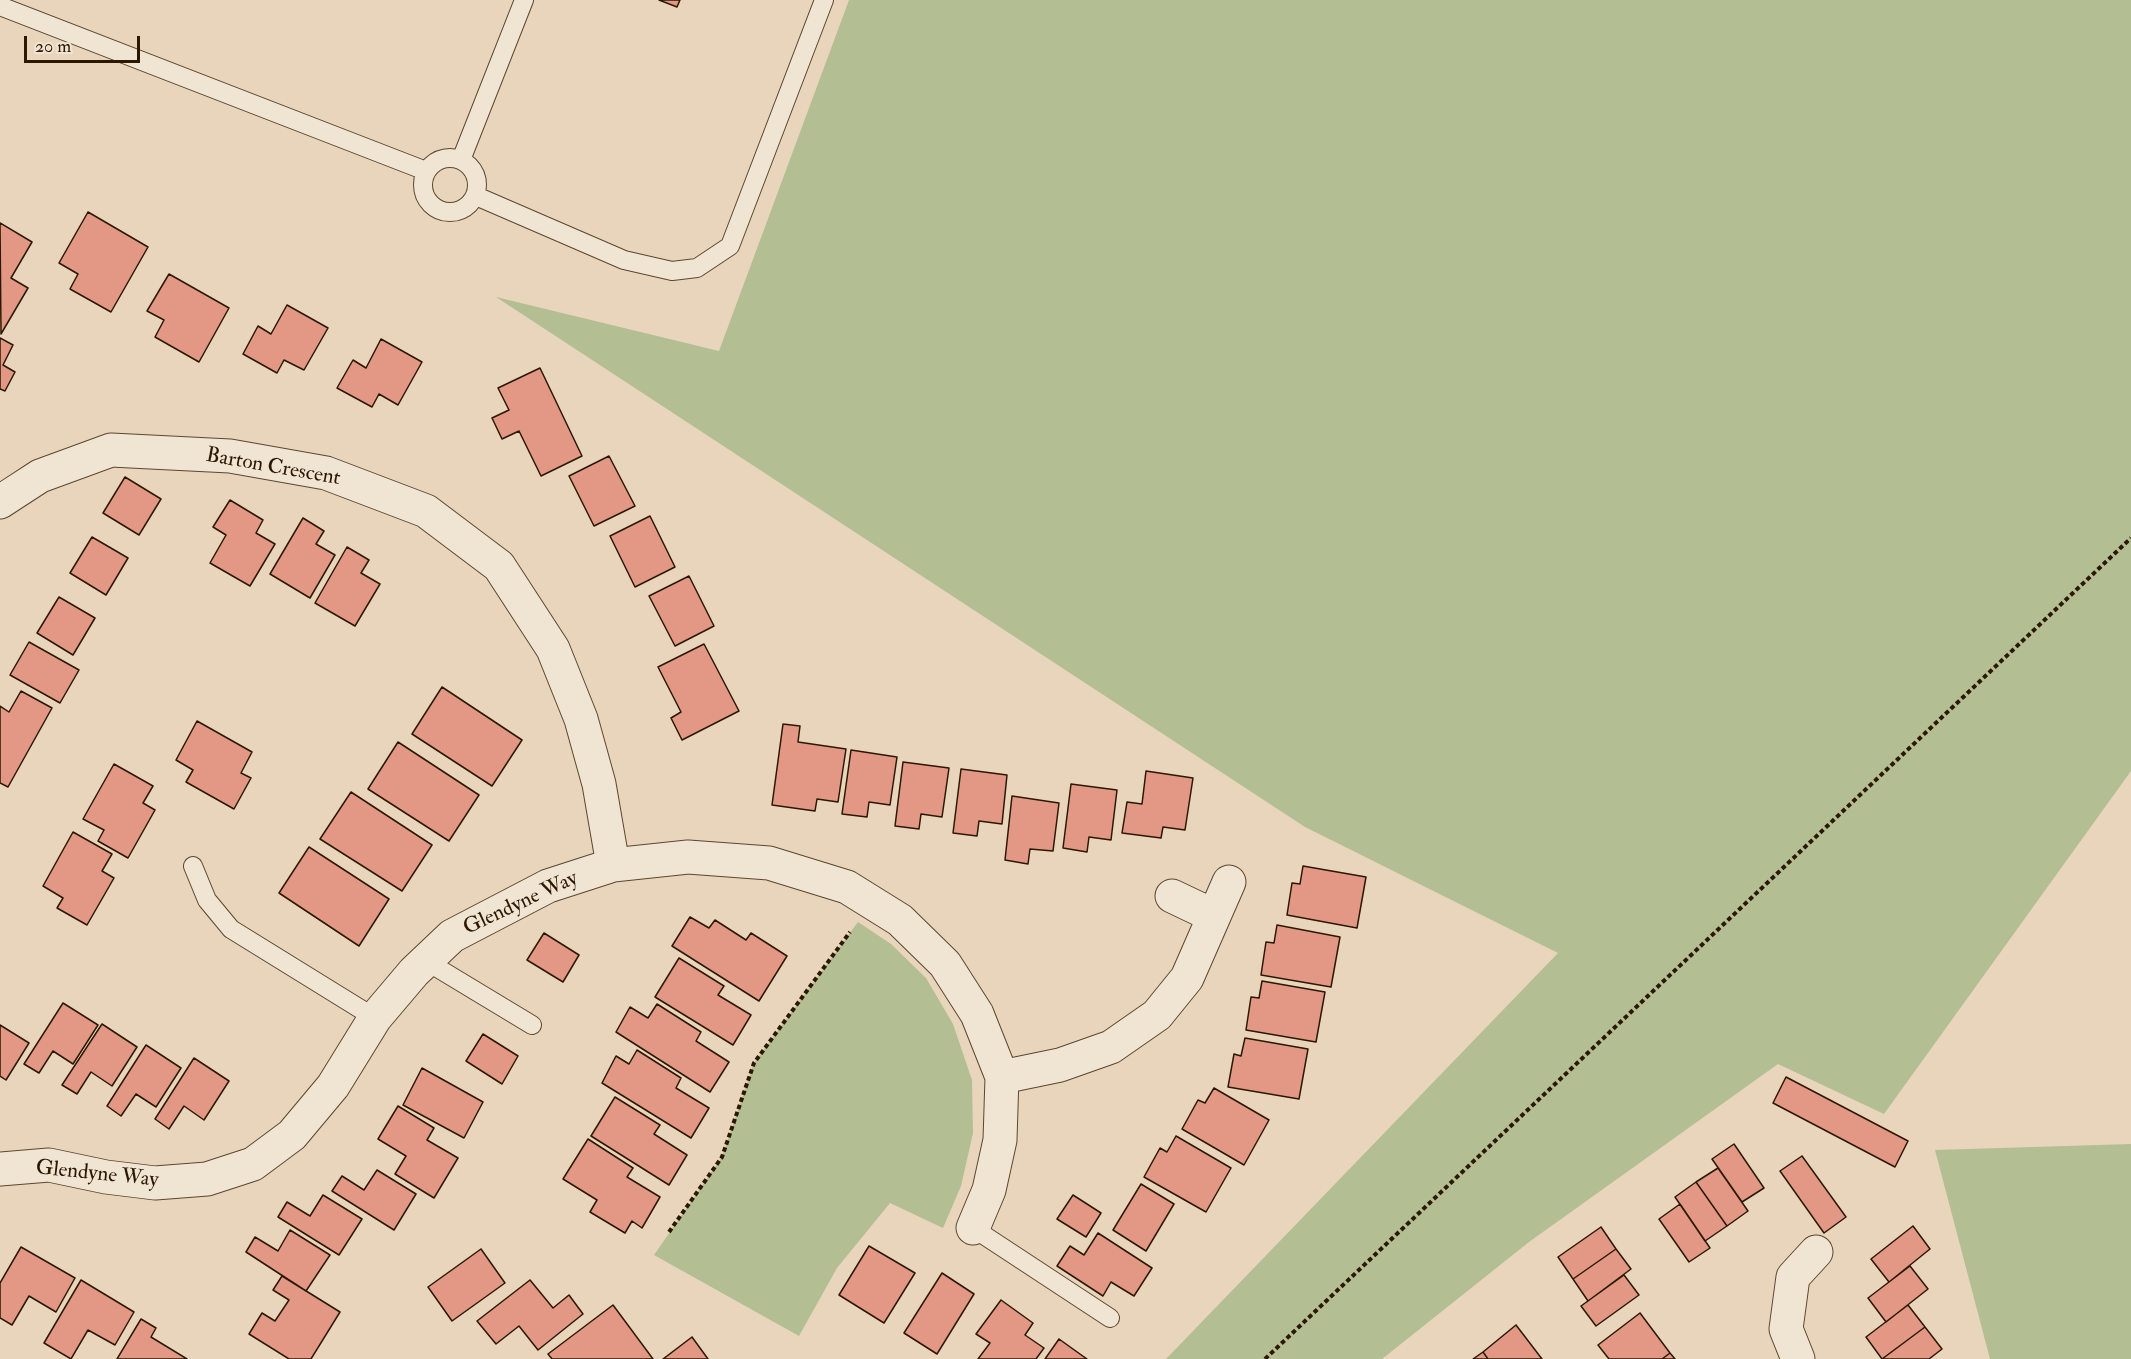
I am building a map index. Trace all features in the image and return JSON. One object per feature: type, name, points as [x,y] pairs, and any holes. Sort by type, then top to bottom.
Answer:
[{"type":"street","name":"Barton Crescent","points":[[0,502],[40,476],[111,450],[230,456],[326,473],[426,511],[499,566],[553,649],[580,720],[599,784],[613,865]]},
{"type":"street","name":"Glendyne Way","points":[[0,1169],[49,1165],[155,1184],[207,1179],[253,1164],[292,1135],[333,1086],[375,1018],[414,972],[452,936],[548,886],[613,865],[688,857],[769,863],[847,887],[900,920],[945,964],[977,1014],[1002,1077],[1000,1140],[989,1190],[973,1228]]},
{"type":"street","points":[[1002,1077],[1060,1065],[1111,1047],[1157,1015],[1187,978],[1229,882]]},
{"type":"street","points":[[1172,896],[1214,916]]},
{"type":"street","points":[[1798,1359],[1786,1329],[1793,1277],[1816,1252]]},
{"type":"lane","points":[[461,160],[524,0]]},
{"type":"lane","points":[[476,196],[624,260],[672,271],[697,268],[729,246],[824,0]]},
{"type":"lane","points":[[0,6],[426,171]]},
{"type":"lane","points":[[448,157],[461,160],[472,168],[477,182],[476,196],[466,208],[452,213],[437,210],[426,200],[422,185],[426,171],[435,162],[448,157]]},
{"type":"lane","points":[[193,866],[207,900],[231,929],[375,1018]]},
{"type":"lane","points":[[426,961],[532,1025]]},
{"type":"lane","points":[[973,1228],[1110,1318]]},
{"type":"path","points":[[1265,1359],[2131,538]]},
{"type":"path","points":[[669,1232],[722,1157],[754,1063],[871,902]]},
{"type":"green space","points":[[849,0],[2131,0],[2131,771],[1884,1114],[1778,1064],[1529,1242],[1382,1359],[1166,1359],[1558,953],[1305,827],[496,297],[719,351]]},
{"type":"green space","points":[[858,922],[891,944],[926,978],[953,1024],[972,1080],[973,1133],[961,1186],[943,1228],[890,1203],[837,1268],[799,1336],[654,1255],[722,1157],[754,1063]]},
{"type":"green space","points":[[2131,1144],[2131,1359],[1990,1359],[1935,1150]]},
{"type":"building","points":[[659,0],[680,0],[677,7]]},
{"type":"building","points":[[88,212],[148,247],[111,312],[70,289],[78,274],[59,263]]},
{"type":"building","points":[[0,223],[32,242],[11,278],[28,288],[1,334]]},
{"type":"building","points":[[169,274],[229,308],[199,362],[155,337],[164,320],[147,311]]},
{"type":"building","points":[[287,305],[328,328],[304,370],[284,360],[277,373],[243,354],[258,326],[271,334]]},
{"type":"building","points":[[0,338],[13,345],[3,365],[15,372],[5,391],[0,389]]},
{"type":"building","points":[[381,339],[422,362],[398,405],[379,394],[372,407],[337,388],[353,360],[366,368]]},
{"type":"building","points":[[540,368],[582,456],[541,476],[519,431],[502,439],[492,418],[509,410],[498,388]]},
{"type":"building","points":[[609,456],[635,506],[594,526],[569,476]]},
{"type":"building","points":[[125,477],[161,499],[139,535],[103,513]]},
{"type":"building","points":[[230,500],[263,520],[256,533],[275,544],[250,586],[210,563],[226,535],[213,527]]},
{"type":"building","points":[[650,516],[675,567],[635,587],[610,536]]},
{"type":"building","points":[[303,518],[324,531],[316,544],[335,555],[310,598],[270,574]]},
{"type":"building","points":[[92,537],[128,558],[106,595],[70,573]]},
{"type":"building","points":[[347,547],[369,560],[361,573],[380,584],[355,626],[315,603]]},
{"type":"building","points":[[689,576],[714,626],[675,646],[649,596]]},
{"type":"building","points":[[59,597],[95,618],[73,655],[37,633]]},
{"type":"building","points":[[29,642],[79,670],[60,703],[10,675]]},
{"type":"building","points":[[704,644],[739,711],[682,740],[671,718],[681,712],[658,667]]},
{"type":"building","points":[[442,687],[522,740],[492,786],[412,734]]},
{"type":"building","points":[[21,691],[52,708],[8,787],[0,783],[0,706],[9,712]]},
{"type":"building","points":[[197,721],[252,752],[241,773],[251,778],[234,809],[186,782],[193,770],[176,760]]},
{"type":"building","points":[[783,724],[800,726],[798,742],[846,749],[838,802],[817,799],[815,811],[772,805]]},
{"type":"building","points":[[398,742],[479,795],[449,841],[368,789]]},
{"type":"building","points":[[851,750],[897,757],[890,805],[869,802],[867,817],[842,814]]},
{"type":"building","points":[[903,762],[949,768],[942,817],[921,814],[919,829],[895,826]]},
{"type":"building","points":[[114,764],[153,786],[143,803],[155,810],[128,858],[98,841],[104,830],[83,819]]},
{"type":"building","points":[[961,769],[1007,775],[1002,824],[979,821],[977,836],[953,833]]},
{"type":"building","points":[[1146,771],[1193,778],[1185,830],[1163,827],[1161,838],[1122,833],[1127,802],[1142,804]]},
{"type":"building","points":[[1071,784],[1117,790],[1111,840],[1089,837],[1087,852],[1063,848]]},
{"type":"building","points":[[351,792],[432,845],[402,891],[320,839]]},
{"type":"building","points":[[1012,796],[1059,803],[1053,851],[1030,849],[1028,864],[1005,860]]},
{"type":"building","points":[[73,832],[112,854],[102,871],[114,878],[87,925],[57,908],[63,898],[43,886]]},
{"type":"building","points":[[309,847],[389,899],[359,946],[279,893]]},
{"type":"building","points":[[1303,866],[1366,877],[1357,928],[1287,915],[1292,883],[1300,884]]},
{"type":"building","points":[[690,917],[709,928],[715,920],[746,940],[751,933],[787,956],[759,1001],[672,946]]},
{"type":"building","points":[[1277,925],[1340,937],[1331,987],[1261,975],[1266,942],[1274,943]]},
{"type":"building","points":[[544,933],[579,955],[563,982],[527,960]]},
{"type":"building","points":[[679,958],[724,986],[718,995],[751,1015],[733,1045],[655,997]]},
{"type":"building","points":[[1262,981],[1325,992],[1316,1042],[1246,1030],[1251,997],[1259,998]]},
{"type":"building","points":[[63,1003],[98,1025],[73,1064],[53,1051],[39,1073],[24,1064]]},
{"type":"building","points":[[657,1004],[701,1032],[696,1041],[729,1062],[710,1092],[616,1032],[630,1007],[648,1018]]},
{"type":"building","points":[[102,1024],[137,1047],[112,1086],[91,1072],[77,1094],[62,1085]]},
{"type":"building","points":[[0,1025],[29,1043],[6,1080],[0,1076]]},
{"type":"building","points":[[483,1034],[518,1056],[502,1084],[466,1061]]},
{"type":"building","points":[[1245,1038],[1308,1049],[1299,1099],[1228,1087],[1234,1054],[1241,1056]]},
{"type":"building","points":[[146,1045],[181,1068],[156,1107],[136,1094],[121,1116],[107,1106]]},
{"type":"building","points":[[637,1050],[681,1078],[676,1088],[709,1108],[691,1138],[602,1083],[616,1056],[629,1064]]},
{"type":"building","points":[[194,1058],[229,1081],[204,1120],[184,1106],[169,1129],[155,1119]]},
{"type":"building","points":[[422,1068],[483,1102],[464,1138],[403,1105]]},
{"type":"building","points":[[1786,1077],[1908,1141],[1895,1167],[1773,1103]]},
{"type":"building","points":[[1214,1088],[1269,1120],[1244,1165],[1182,1129],[1198,1100],[1205,1103]]},
{"type":"building","points":[[615,1097],[660,1125],[654,1134],[687,1155],[669,1185],[591,1136]]},
{"type":"building","points":[[398,1106],[434,1128],[427,1140],[458,1158],[434,1198],[395,1174],[406,1156],[378,1139]]},
{"type":"building","points":[[1176,1136],[1231,1168],[1206,1212],[1144,1177],[1160,1148],[1167,1152]]},
{"type":"building","points":[[588,1139],[633,1168],[627,1177],[660,1197],[642,1228],[632,1221],[625,1233],[590,1212],[597,1200],[563,1179]]},
{"type":"building","points":[[1734,1144],[1764,1188],[1742,1202],[1712,1159]]},
{"type":"building","points":[[1802,1156],[1846,1217],[1824,1233],[1780,1171]]},
{"type":"building","points":[[1718,1168],[1748,1211],[1727,1226],[1696,1182]]},
{"type":"building","points":[[377,1170],[416,1194],[394,1230],[332,1191],[342,1176],[364,1190]]},
{"type":"building","points":[[1696,1182],[1727,1226],[1705,1241],[1675,1197]]},
{"type":"building","points":[[1141,1184],[1174,1204],[1146,1251],[1113,1230]]},
{"type":"building","points":[[323,1195],[362,1219],[339,1255],[278,1217],[287,1202],[310,1216]]},
{"type":"building","points":[[1073,1195],[1101,1213],[1086,1237],[1057,1219]]},
{"type":"building","points":[[1680,1204],[1710,1248],[1689,1262],[1659,1219]]},
{"type":"building","points":[[1913,1226],[1930,1249],[1889,1282],[1871,1259]]},
{"type":"building","points":[[1601,1227],[1616,1249],[1573,1279],[1558,1257]]},
{"type":"building","points":[[290,1230],[330,1255],[306,1291],[246,1252],[255,1237],[278,1251]]},
{"type":"building","points":[[1098,1233],[1152,1268],[1134,1296],[1111,1282],[1103,1296],[1057,1266],[1070,1246],[1084,1255]]},
{"type":"building","points":[[869,1246],[915,1273],[884,1323],[839,1295]]},
{"type":"building","points":[[21,1247],[75,1278],[56,1312],[29,1296],[12,1325],[0,1318],[0,1283]]},
{"type":"building","points":[[481,1249],[505,1283],[452,1321],[428,1287]]},
{"type":"building","points":[[1616,1249],[1631,1269],[1588,1301],[1573,1279]]},
{"type":"building","points":[[1910,1266],[1928,1289],[1886,1322],[1868,1298]]},
{"type":"building","points":[[942,1273],[974,1294],[937,1354],[904,1333]]},
{"type":"building","points":[[1624,1275],[1639,1295],[1596,1326],[1581,1306]]},
{"type":"building","points":[[282,1276],[340,1312],[311,1359],[289,1359],[249,1334],[262,1313],[275,1321],[289,1300],[273,1290]]},
{"type":"building","points":[[81,1280],[134,1312],[115,1345],[88,1330],[71,1359],[44,1343]]},
{"type":"building","points":[[530,1280],[553,1308],[569,1295],[583,1314],[538,1350],[519,1326],[496,1344],[477,1321]]},
{"type":"building","points":[[1001,1300],[1033,1323],[1025,1335],[1044,1348],[1036,1359],[978,1359],[990,1343],[976,1334]]},
{"type":"building","points":[[613,1305],[653,1359],[552,1359],[548,1354]]},
{"type":"building","points":[[1908,1305],[1925,1327],[1882,1359],[1866,1337]]},
{"type":"building","points":[[1640,1313],[1670,1353],[1662,1359],[1609,1359],[1598,1345]]},
{"type":"building","points":[[141,1319],[156,1328],[151,1337],[187,1359],[117,1359]]},
{"type":"building","points":[[1516,1325],[1542,1359],[1488,1359],[1483,1352]]},
{"type":"building","points":[[1925,1327],[1942,1349],[1929,1359],[1882,1359]]},
{"type":"building","points":[[692,1337],[708,1359],[663,1359]]},
{"type":"building","points":[[1059,1339],[1087,1359],[1045,1359]]},
{"type":"building","points":[[1483,1352],[1488,1359],[1473,1359]]},
{"type":"building","points":[[1670,1353],[1675,1359],[1662,1359]]}]
